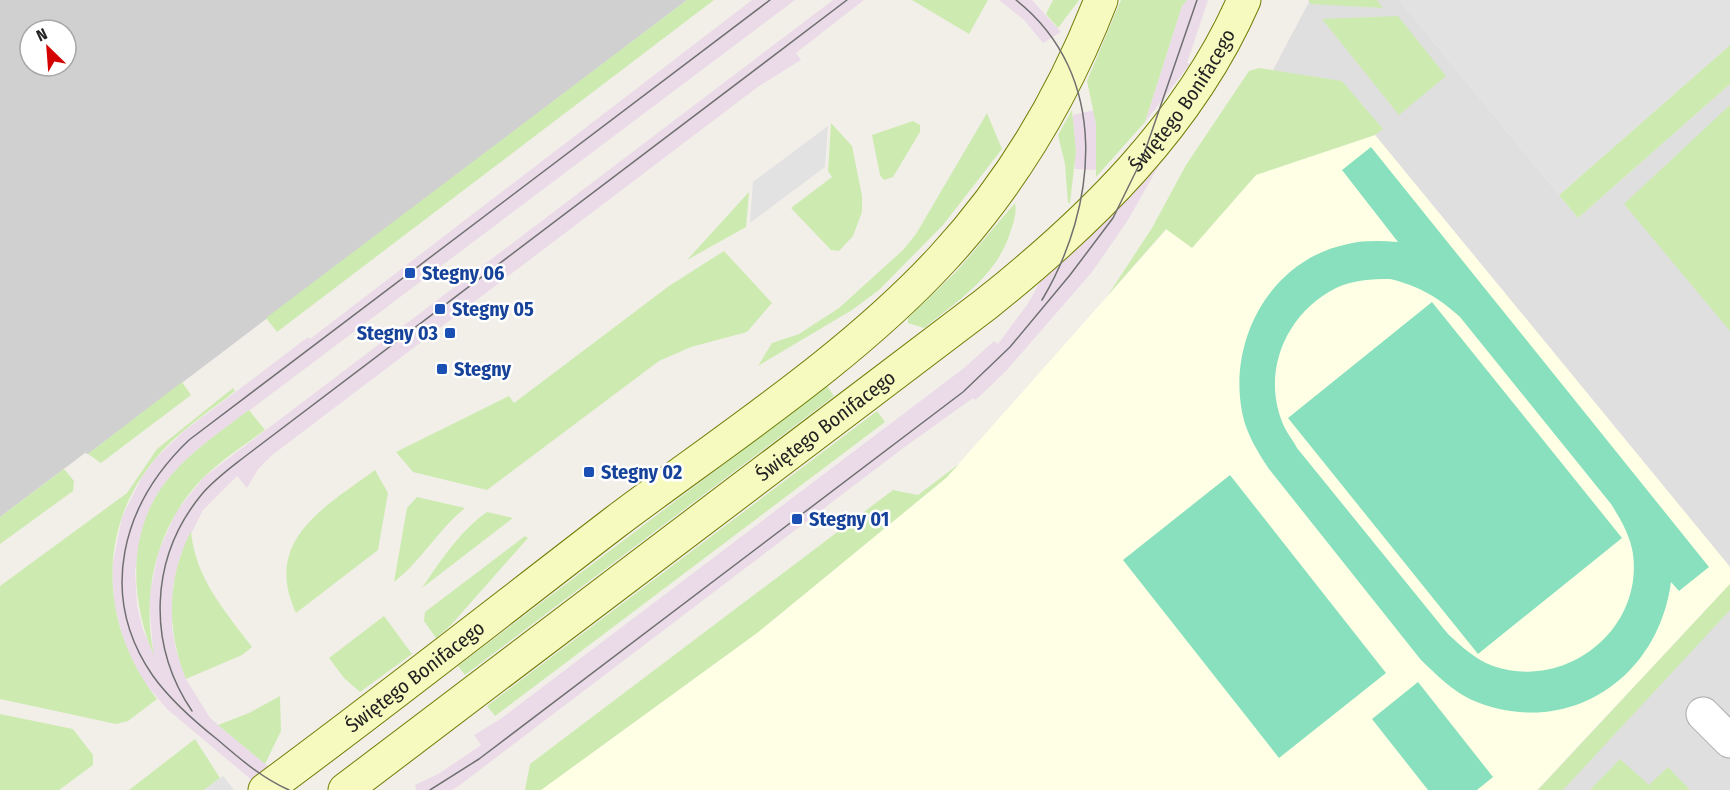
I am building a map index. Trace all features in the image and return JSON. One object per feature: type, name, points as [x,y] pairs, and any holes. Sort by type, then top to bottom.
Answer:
[{"type":"street","name":"Świętego Bonifacego","points":[[265,790],[773,405],[889,311],[959,240],[1027,150],[1059,94],[1101,0]]},
{"type":"street","name":"Świętego Bonifacego","points":[[345,790],[986,304],[1043,256],[1100,204],[1163,133],[1213,58],[1244,0]]},
{"type":"street","points":[[1703,714],[1730,741]]},
{"type":"shaded area","points":[[0,0],[687,0],[88,454],[85,453],[0,517]]},
{"type":"shaded area","points":[[752,0],[795,0],[198,449],[164,484],[146,519],[135,570],[137,606],[143,630],[153,652],[149,598],[158,553],[176,512],[204,477],[833,0],[864,0],[796,53],[801,60],[759,86],[271,456],[258,469],[247,488],[237,476],[203,510],[181,554],[173,586],[172,628],[176,650],[186,679],[210,718],[269,767],[254,782],[167,709],[144,682],[125,647],[114,603],[112,568],[122,517],[143,475],[155,459],[184,431],[308,337],[310,339]]},
{"type":"shaded area","points":[[999,0],[1032,0],[1061,32],[1043,43],[1024,20]]},
{"type":"shaded area","points":[[1187,0],[1208,0],[1187,63],[1190,64],[1145,122],[1182,6]]},
{"type":"shaded area","points":[[1310,0],[1399,0],[1578,218],[1730,84],[1730,567],[1375,135],[1382,128],[1273,70]]},
{"type":"shaded area","points":[[1399,0],[1730,0],[1730,45],[1559,195]]},
{"type":"shaded area","points":[[1095,110],[1098,139],[1097,170],[1075,169],[1073,115]]},
{"type":"shaded area","points":[[828,126],[825,167],[750,223],[753,182]]},
{"type":"shaded area","points":[[1375,135],[1730,567],[1730,584],[1537,790],[541,790],[757,633],[946,478],[1167,229],[1192,248],[1256,175]]},
{"type":"shaded area","points":[[1170,146],[1128,220],[1092,272],[1006,371],[980,396],[975,400],[973,398],[902,449],[460,785],[452,790],[416,790],[415,785],[440,773],[481,745],[474,735],[499,720],[964,368],[994,341],[998,344],[1027,305],[1044,275]]},
{"type":"shaded area","points":[[1730,584],[1730,790],[1538,790]]},
{"type":"shaded area","points":[[223,776],[234,790],[204,790],[220,778]]},
{"type":"green space","points":[[687,0],[714,0],[277,332],[266,318]]},
{"type":"green space","points":[[912,0],[988,0],[969,34]]},
{"type":"green space","points":[[1053,0],[1079,0],[1058,28],[1046,14]]},
{"type":"green space","points":[[1121,0],[1187,0],[1182,6],[1145,122],[1096,177],[1096,124],[1087,81]]},
{"type":"green space","points":[[1308,0],[1377,0],[1383,8],[1311,4]]},
{"type":"green space","points":[[1398,16],[1446,76],[1399,115],[1322,19]]},
{"type":"green space","points":[[1730,45],[1730,84],[1578,218],[1559,195]]},
{"type":"green space","points":[[1259,68],[1342,81],[1383,129],[1375,135],[1256,175],[1192,248],[1166,229],[1108,295],[1152,228],[1186,165],[1249,71]]},
{"type":"green space","points":[[1730,105],[1730,331],[1624,204]]},
{"type":"green space","points":[[1072,110],[1076,151],[1070,203],[1068,203],[1065,164],[1058,135]]},
{"type":"green space","points":[[987,113],[1002,149],[943,225],[879,290],[852,310],[758,366],[772,343],[799,334],[839,308],[903,250],[916,234]]},
{"type":"green space","points":[[913,121],[920,125],[920,132],[893,177],[884,180],[880,175],[872,135]]},
{"type":"green space","points":[[831,123],[852,146],[862,196],[862,212],[853,236],[839,251],[831,250],[791,208],[832,177],[828,171]]},
{"type":"green space","points":[[1371,147],[1709,567],[1679,591],[1671,582],[1663,617],[1648,647],[1627,673],[1602,693],[1573,706],[1541,712],[1507,710],[1472,700],[1458,692],[1421,660],[1269,469],[1252,442],[1242,412],[1239,384],[1242,357],[1249,330],[1261,306],[1277,284],[1297,266],[1321,252],[1361,242],[1398,242],[1342,170]],"holes":[[[1390,279],[1428,293],[1460,317],[1611,504],[1625,528],[1633,554],[1633,582],[1625,608],[1612,630],[1594,648],[1572,662],[1547,670],[1520,672],[1493,666],[1464,648],[1448,634],[1297,448],[1284,427],[1277,404],[1275,384],[1277,365],[1291,328],[1318,299],[1336,288],[1362,280]]]},
{"type":"green space","points":[[749,192],[746,227],[687,260]]},
{"type":"green space","points":[[1015,203],[1014,220],[1005,246],[987,273],[963,297],[924,328],[908,323],[908,318],[956,272]]},
{"type":"green space","points":[[724,251],[772,303],[747,332],[691,347],[659,361],[487,490],[413,472],[396,452],[509,396],[514,403],[669,286]]},
{"type":"green space","points":[[1432,302],[1622,538],[1478,654],[1288,418]]},
{"type":"green space","points":[[182,382],[191,395],[101,463],[88,454]]},
{"type":"green space","points":[[827,386],[834,396],[465,675],[458,666]]},
{"type":"green space","points":[[233,388],[235,391],[183,431],[155,459],[136,487],[122,517],[114,548],[112,579],[116,610],[125,641],[138,671],[157,699],[128,721],[116,724],[0,699],[0,586],[127,493],[157,449]]},
{"type":"green space","points":[[249,410],[265,430],[218,464],[194,488],[180,506],[161,546],[154,568],[151,589],[151,634],[154,656],[145,633],[137,584],[140,536],[148,513],[159,491],[183,462]]},
{"type":"green space","points":[[877,411],[885,422],[495,716],[487,706]]},
{"type":"green space","points":[[959,464],[946,478],[757,633],[541,790],[525,790],[530,764],[893,490],[918,495]]},
{"type":"green space","points":[[64,469],[74,481],[73,491],[0,544],[0,517]]},
{"type":"green space","points":[[375,470],[388,493],[378,550],[296,613],[288,587],[287,565],[293,545],[304,528],[319,512]]},
{"type":"green space","points":[[1230,475],[1386,673],[1279,758],[1123,560]]},
{"type":"green space","points":[[417,497],[465,508],[394,582],[407,508]]},
{"type":"green space","points":[[487,512],[513,518],[422,588],[459,537]]},
{"type":"green space","points":[[191,531],[198,564],[205,579],[222,607],[252,647],[242,655],[186,679],[175,642],[172,604],[177,567]]},
{"type":"green space","points":[[525,536],[528,538],[451,625],[436,638],[424,621],[425,612]]},
{"type":"green space","points":[[1730,584],[1730,610],[1563,790],[1538,790]]},
{"type":"green space","points":[[384,616],[412,654],[360,692],[344,678],[329,658]]},
{"type":"green space","points":[[1418,682],[1493,777],[1477,790],[1428,790],[1372,719]]},
{"type":"green space","points":[[280,696],[281,731],[265,764],[218,725],[249,713]]},
{"type":"green space","points":[[0,714],[73,729],[93,755],[93,765],[59,790],[0,790]]},
{"type":"green space","points":[[195,739],[220,778],[204,790],[129,790]]},
{"type":"green space","points":[[1620,759],[1649,785],[1668,767],[1690,790],[1590,790]]},
{"type":"tram line","points":[[289,790],[252,768],[183,710],[153,676],[136,645],[126,614],[122,583],[125,552],[133,521],[147,492],[166,465],[189,440],[770,0]]},
{"type":"tram line","points":[[192,711],[177,685],[167,658],[161,630],[160,601],[164,573],[172,545],[185,519],[202,494],[243,458],[847,0]]},
{"type":"tram line","points":[[1016,0],[1047,31],[1068,65],[1081,103],[1086,143],[1083,184],[1075,224],[1061,263],[1042,300]]},
{"type":"tram line","points":[[430,790],[479,759],[963,392],[1010,347],[1070,275],[1113,218],[1143,157],[1197,0]]},
{"type":"place","name":"Stegny 06","points":[[410,273]]},
{"type":"place","name":"Stegny 05","points":[[440,309]]},
{"type":"place","name":"Stegny 03","points":[[450,333]]},
{"type":"place","name":"Stegny","points":[[442,369]]},
{"type":"place","name":"Stegny 02","points":[[589,472]]},
{"type":"place","name":"Stegny 01","points":[[797,519]]}]
